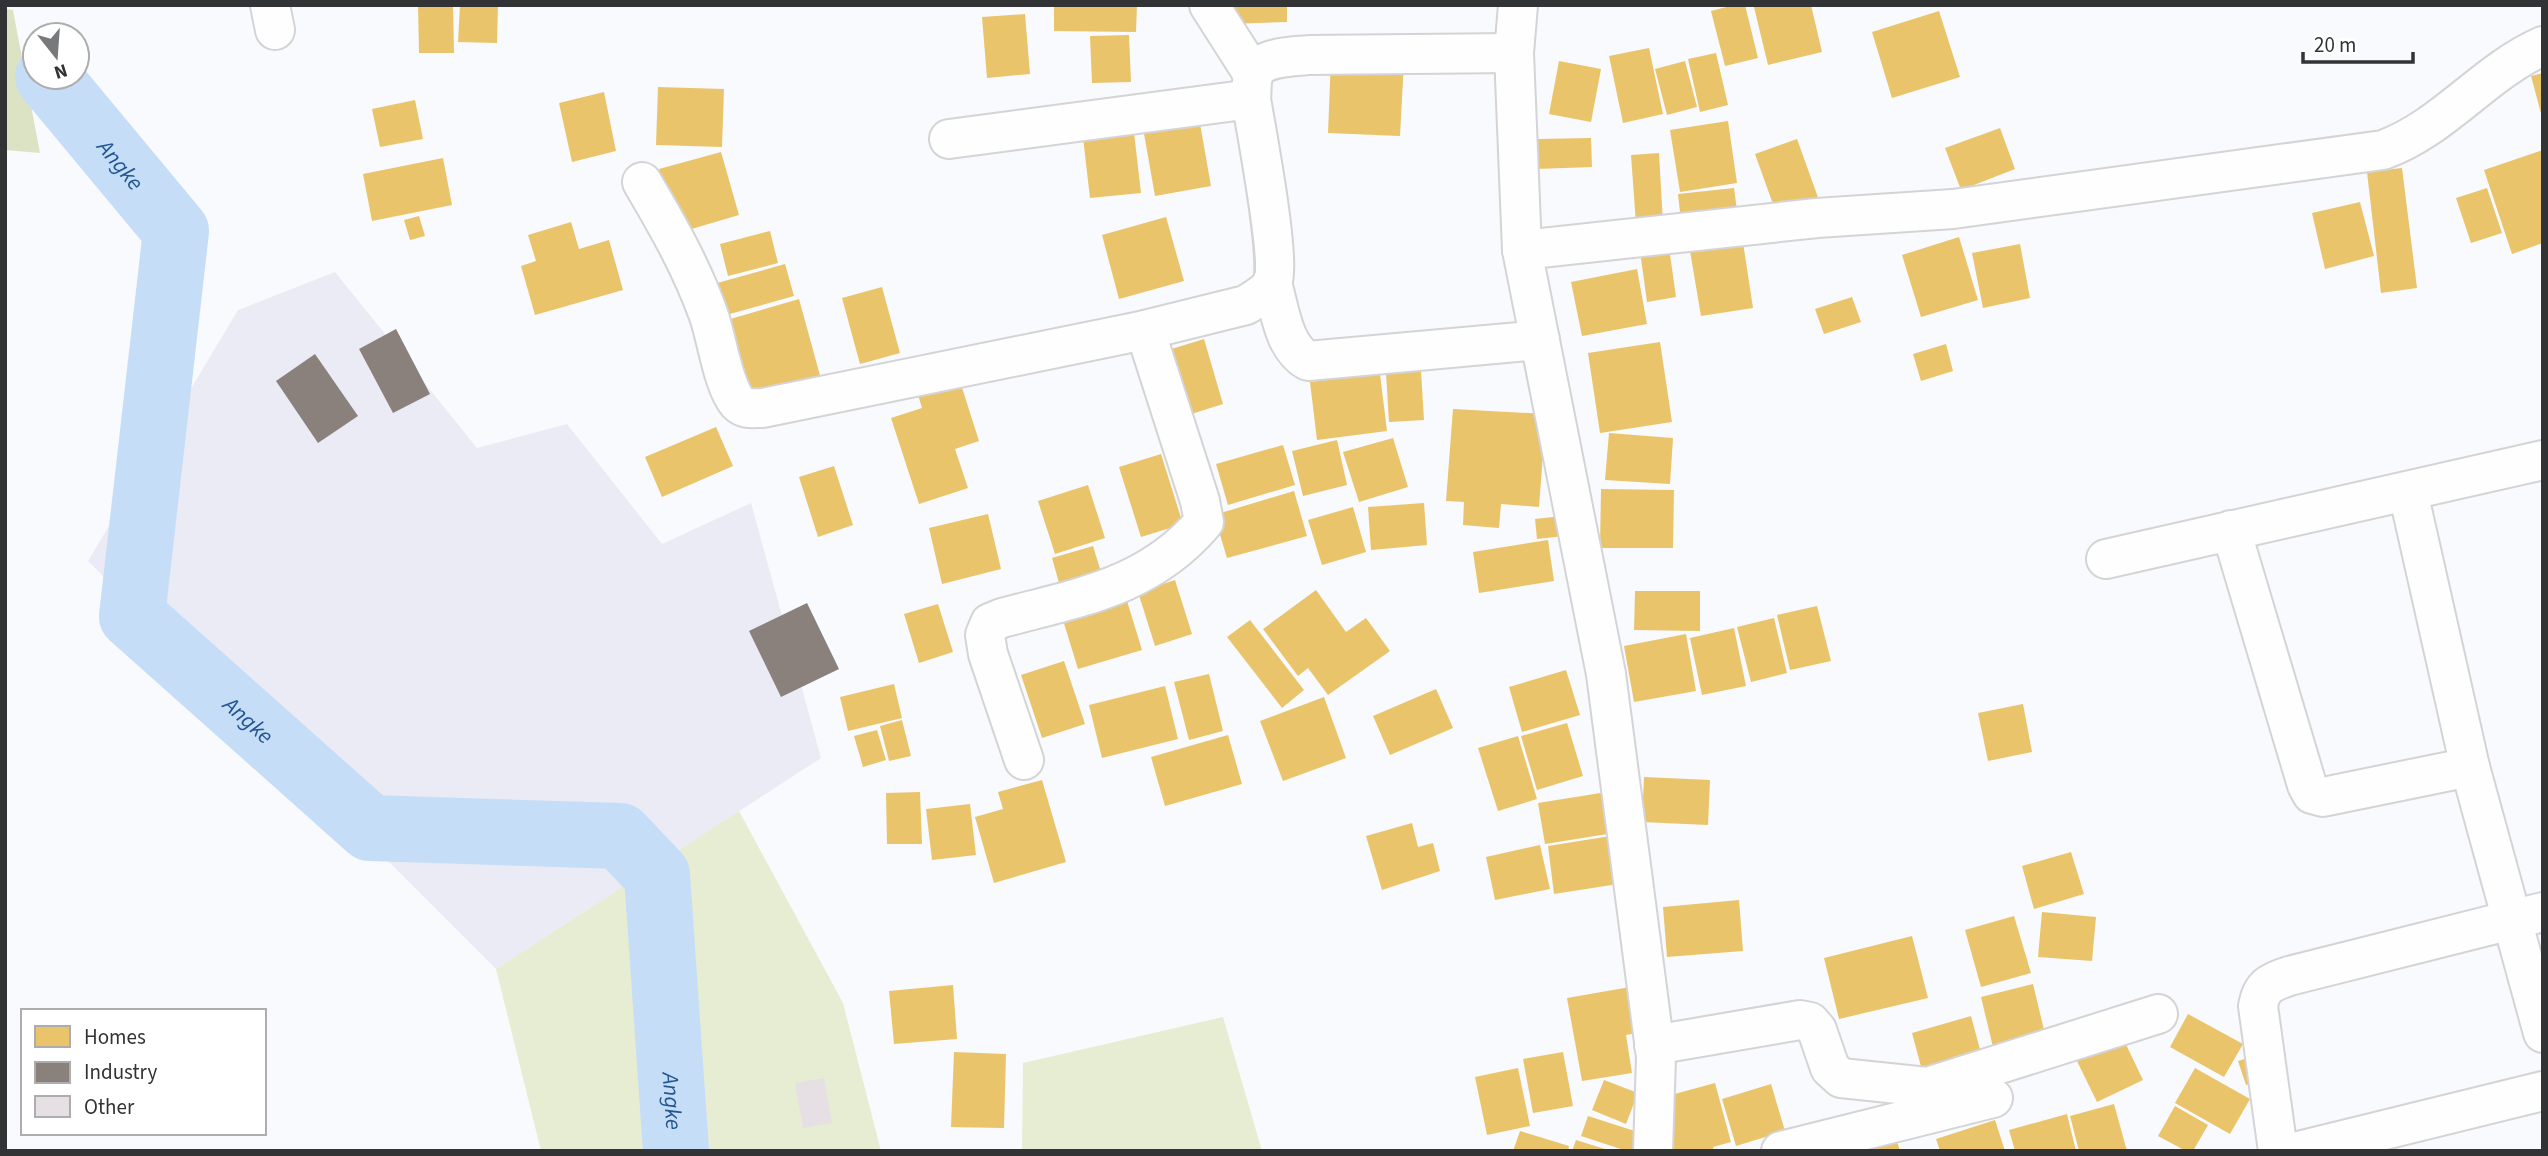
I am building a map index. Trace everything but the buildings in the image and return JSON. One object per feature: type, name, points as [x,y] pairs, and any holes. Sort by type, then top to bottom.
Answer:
[{"type":"street","points":[[1209,5],[1252,86],[1275,256],[1272,284],[1291,346],[1297,355],[1308,361],[1540,340]]},
{"type":"street","points":[[1518,5],[1514,53],[1522,250],[1606,674],[1656,1057],[1653,1151]]},
{"type":"street","points":[[1522,250],[1818,218],[1952,209],[2383,150],[2405,142],[2514,59],[2543,46]]},
{"type":"street","points":[[1252,86],[1262,64],[1309,55],[1514,53]]},
{"type":"street","points":[[949,139],[1252,86]]},
{"type":"street","points":[[642,182],[685,255],[710,318],[730,391],[739,404],[747,409],[763,408],[1145,330],[1246,305],[1272,284]]},
{"type":"street","points":[[1024,760],[988,654],[985,635],[990,623],[1129,581],[1185,544],[1204,522],[1200,501],[1145,330]]},
{"type":"street","points":[[2106,559],[2543,460]]},
{"type":"street","points":[[2408,492],[2470,767],[2528,915],[2543,1033]]},
{"type":"street","points":[[2231,530],[2307,785],[2312,794],[2323,797],[2470,767]]},
{"type":"street","points":[[2278,1151],[2258,1006],[2261,993],[2269,984],[2289,976],[2528,915]]},
{"type":"street","points":[[1654,1045],[1800,1020],[1810,1022],[1817,1030],[1830,1068],[1841,1078],[1927,1087],[2158,1014]]},
{"type":"street","points":[[2299,1151],[2543,1091]]},
{"type":"street","points":[[1781,1151],[1993,1098]]},
{"type":"shaded area","points":[[335,272],[477,448],[567,424],[662,544],[751,503],[821,758],[496,969],[88,561],[238,310]]},
{"type":"green space","points":[[5,9],[13,10],[21,52],[21,91],[28,91],[40,153],[5,150]]},
{"type":"green space","points":[[739,811],[843,1003],[881,1151],[541,1151],[496,969]]},
{"type":"green space","points":[[1223,1017],[1262,1151],[1022,1151],[1023,1063]]},
{"type":"waterway","name":"Angke","points":[[60,91],[176,231],[132,616],[370,828],[620,836],[657,875],[676,1151]]}]
